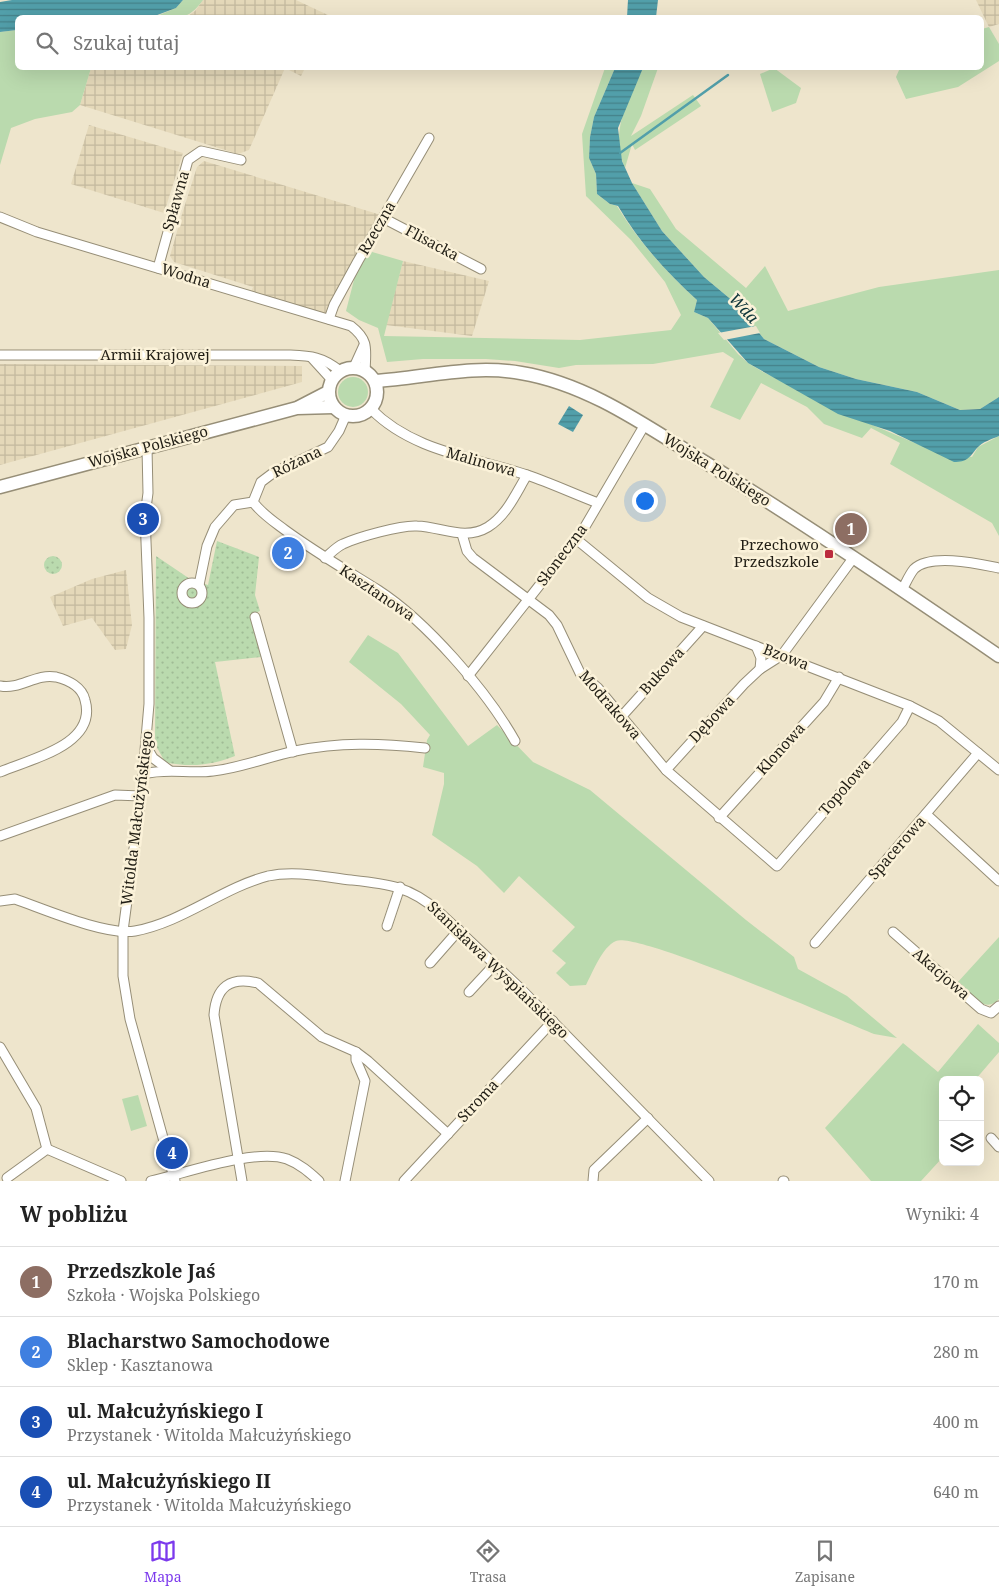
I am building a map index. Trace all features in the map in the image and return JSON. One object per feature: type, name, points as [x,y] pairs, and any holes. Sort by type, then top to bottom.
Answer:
[{"type":"street","name":"Rzeczna","points":[[329,319],[334,305],[429,138]]},
{"type":"street","name":"Spławna","points":[[158,268],[188,160],[201,151],[241,160]]},
{"type":"street","name":"Wodna","points":[[0,217],[37,232],[351,326],[361,334],[365,343],[360,369]]},
{"type":"street","name":"Flisacka","points":[[383,218],[481,269]]},
{"type":"street","name":"Armii Krajowej","points":[[0,355],[310,356],[328,361],[333,381]]},
{"type":"street","points":[[360,369],[376,388],[371,409],[363,414],[346,416],[334,407],[333,381],[360,369]]},
{"type":"street","name":"Wojska Polskiego","points":[[376,388],[405,379],[448,371],[476,369],[520,372],[565,385],[584,393],[644,426],[854,557],[999,656]]},
{"type":"street","name":"Wojska Polskiego","points":[[296,408],[333,381]]},
{"type":"street","name":"Wojska Polskiego","points":[[0,487],[296,408],[334,407]]},
{"type":"street","name":"Malinowa","points":[[371,409],[391,426],[430,446],[527,475],[598,503]]},
{"type":"street","name":"Różana","points":[[253,502],[261,482],[273,473],[328,447],[341,428],[346,416]]},
{"type":"street","name":"Słoneczna","points":[[468,676],[576,539],[644,426]]},
{"type":"street","name":"Witolda Małcużyńskiego","points":[[147,448],[148,493],[146,516],[150,661],[144,774],[123,931],[123,976],[130,1019],[174,1178]]},
{"type":"street","points":[[325,558],[342,544],[403,527],[430,527],[462,534],[477,532],[489,526],[504,514],[527,475]]},
{"type":"street","points":[[198,585],[206,546],[215,527],[234,505],[253,502]]},
{"type":"street","name":"Kasztanowa","points":[[253,502],[260,511],[325,558],[377,590],[416,618],[468,676],[516,741]]},
{"type":"street","name":"Modrakowa","points":[[462,534],[467,551],[473,558],[549,615],[580,673],[598,688],[666,770],[776,866]]},
{"type":"street","name":"Bzowa","points":[[576,539],[648,598],[681,617],[910,706],[938,721],[999,770]]},
{"type":"street","points":[[782,655],[854,557]]},
{"type":"street","points":[[902,590],[914,569],[932,563],[954,560],[999,568]]},
{"type":"street","points":[[255,617],[293,752]]},
{"type":"street","name":"Bukowa","points":[[622,716],[703,626]]},
{"type":"street","points":[[756,646],[761,658],[760,669]]},
{"type":"street","name":"Dębowa","points":[[666,770],[760,669],[782,655]]},
{"type":"street","points":[[0,686],[12,687],[41,677],[54,677],[70,682],[78,689],[83,694],[87,708],[83,727],[71,742],[0,772]]},
{"type":"street","name":"Klonowa","points":[[719,818],[824,702],[839,677]]},
{"type":"street","name":"Topolowa","points":[[776,866],[902,722],[910,706]]},
{"type":"street","points":[[144,774],[174,771],[212,771],[335,744],[358,743],[425,748]]},
{"type":"street","points":[[146,746],[158,762],[174,771]]},
{"type":"street","name":"Spacerowa","points":[[815,943],[978,753]]},
{"type":"street","points":[[0,836],[115,795],[141,796]]},
{"type":"street","points":[[926,814],[999,881]]},
{"type":"street","name":"Stanisława Wyspiańskiego","points":[[0,901],[15,899],[102,928],[134,931],[160,923],[246,884],[280,874],[305,874],[400,887],[427,901],[459,930],[553,1021],[709,1181]]},
{"type":"street","points":[[387,926],[400,887]]},
{"type":"street","points":[[430,963],[459,930]]},
{"type":"street","name":"Akacjowa","points":[[893,932],[981,1010],[991,1012],[999,1006]]},
{"type":"street","points":[[469,992],[494,964]]},
{"type":"street","points":[[242,1181],[214,1015],[218,995],[226,986],[236,981],[246,980],[258,983],[322,1037],[356,1052],[448,1134]]},
{"type":"street","name":"Stroma","points":[[404,1181],[553,1021]]},
{"type":"street","points":[[0,1047],[36,1108],[48,1149]]},
{"type":"street","points":[[345,1181],[364,1081],[356,1060],[356,1052]]},
{"type":"street","points":[[593,1181],[594,1170],[648,1118]]},
{"type":"street","points":[[991,1138],[999,1147]]},
{"type":"street","points":[[5,1177],[48,1149]]},
{"type":"street","points":[[48,1149],[121,1181]]},
{"type":"street","points":[[151,1181],[174,1178],[238,1160],[264,1156],[286,1159],[298,1164],[319,1181]]},
{"type":"shaded area","points":[[203,0],[296,0],[328,15],[189,15],[195,11]]},
{"type":"shaded area","points":[[976,0],[999,0],[999,24],[989,27]]},
{"type":"shaded area","points":[[90,70],[284,70],[249,150],[238,154],[80,105]]},
{"type":"shaded area","points":[[289,70],[304,70],[301,76]]},
{"type":"shaded area","points":[[89,125],[183,153],[164,213],[71,184]]},
{"type":"shaded area","points":[[204,161],[381,215],[325,315],[251,292],[253,287],[174,262],[170,256],[182,214],[197,167]]},
{"type":"shaded area","points":[[403,261],[489,281],[472,336],[386,325]]},
{"type":"shaded area","points":[[0,364],[302,366],[302,382],[0,465]]},
{"type":"shaded area","points":[[126,570],[132,625],[126,649],[115,650],[92,618],[63,626],[50,597],[92,579]]},
{"type":"green space","points":[[183,0],[203,0],[188,15],[159,15],[176,8]]},
{"type":"green space","points":[[989,27],[999,44],[999,61],[958,87],[906,99],[896,77],[899,70],[984,70],[984,28]]},
{"type":"green space","points":[[15,30],[15,70],[90,70],[80,105],[72,112],[35,119],[11,128],[0,165],[0,32]]},
{"type":"green space","points":[[604,70],[614,70],[594,117],[590,137],[589,158],[596,174],[597,194],[610,204],[617,206],[634,232],[654,256],[697,300],[694,312],[708,318],[748,363],[863,421],[929,448],[972,457],[978,447],[999,436],[999,536],[992,523],[890,464],[900,443],[871,428],[862,438],[824,424],[807,407],[761,383],[740,420],[710,407],[734,359],[723,352],[653,364],[576,365],[559,368],[515,361],[486,359],[423,359],[387,362],[378,328],[359,320],[346,311],[362,249],[403,261],[384,336],[580,340],[671,330],[681,315],[665,282],[631,240],[586,196],[582,134]]},
{"type":"green space","points":[[642,70],[657,70],[641,116],[631,136],[693,95],[701,106],[635,150],[632,144],[625,168],[619,142],[620,129],[622,116]]},
{"type":"green space","points":[[769,70],[777,70],[801,88],[796,103],[772,112],[760,74]]},
{"type":"green space","points":[[632,183],[650,189],[676,229],[746,288],[765,266],[788,311],[879,287],[999,270],[999,397],[980,409],[960,410],[917,392],[856,379],[819,367],[764,339],[734,302],[704,277],[662,231]]},
{"type":"green space","points":[[353,377],[364,381],[368,392],[364,403],[353,407],[342,403],[338,392],[342,381]]},
{"type":"green space","points":[[217,541],[259,557],[255,595],[260,611],[250,615],[261,657],[215,662],[235,756],[201,765],[174,764],[165,762],[155,744],[156,556],[190,579],[208,585]]},
{"type":"green space","points":[[49,556],[57,556],[62,561],[60,572],[49,574],[44,569],[44,561]]},
{"type":"green space","points":[[368,635],[398,653],[468,746],[497,725],[533,762],[590,790],[746,920],[794,957],[798,969],[847,996],[897,1038],[874,1034],[698,963],[632,942],[616,941],[611,944],[598,960],[586,985],[570,986],[556,973],[566,963],[552,951],[575,927],[519,876],[504,893],[477,866],[432,835],[444,784],[444,773],[423,767],[427,740],[430,735],[401,704],[349,662]]},
{"type":"green space","points":[[999,937],[999,999],[988,1005],[983,1004],[957,983]]},
{"type":"green space","points":[[978,1024],[999,1043],[999,1052],[978,1076],[939,1076],[939,1161],[921,1181],[871,1181],[825,1128],[903,1043],[938,1072]]},
{"type":"green space","points":[[138,1095],[147,1126],[131,1131],[122,1099]]},
{"type":"water","points":[[12,0],[183,0],[176,8],[157,15],[15,15],[15,30],[0,32],[0,2]]},
{"type":"water","points":[[628,0],[658,0],[656,15],[627,15]]},
{"type":"water","points":[[614,70],[642,70],[618,128],[622,161],[632,183],[662,231],[704,277],[734,302],[764,339],[819,367],[856,379],[917,392],[960,410],[980,409],[999,397],[999,436],[982,444],[965,460],[954,462],[890,431],[838,414],[748,363],[708,318],[694,312],[697,300],[654,256],[618,206],[610,204],[597,194],[596,174],[589,158],[590,137],[594,117]]},
{"type":"water","points":[[569,406],[583,415],[573,432],[558,424]]},
{"type":"pier","points":[[756,326],[760,333],[724,340],[718,333]]},
{"type":"waterway","points":[[620,153],[728,75]]},
{"type":"place","name":"ul. Małcużyńskiego I","points":[[143,519]]},
{"type":"place","name":"Przedszkole Jaś","points":[[851,529]]},
{"type":"place","name":"Blacharstwo Samochodowe","points":[[288,553]]},
{"type":"place","name":"Przechowo Przedszkole","points":[[829,554]]},
{"type":"place","name":"ul. Małcużyńskiego II","points":[[172,1153]]},
{"type":"water label","name":"Wda","points":[[744,308]]}]
